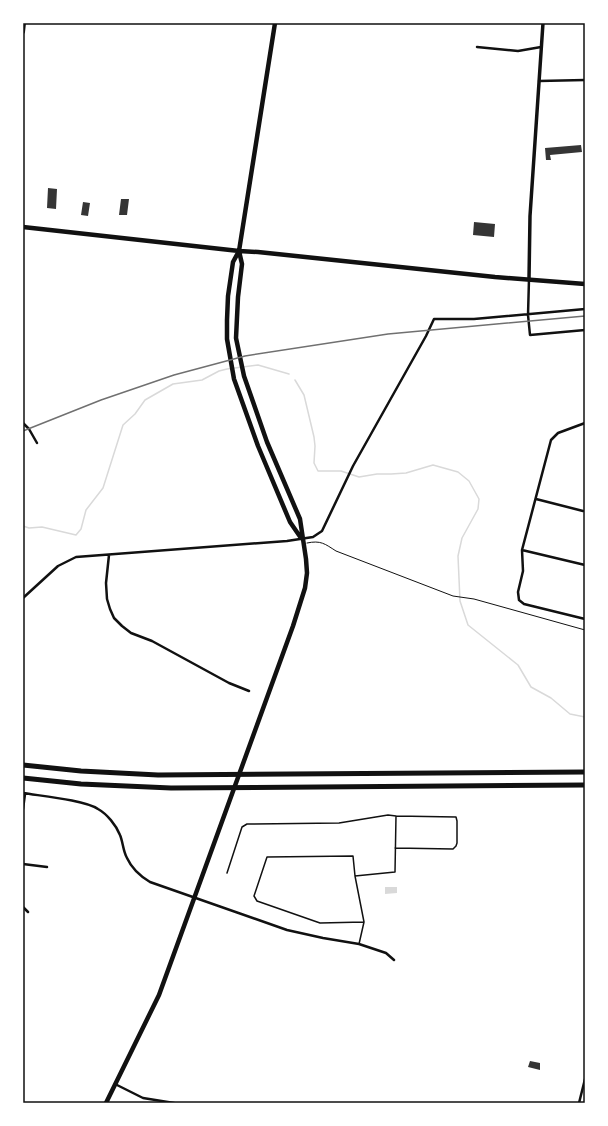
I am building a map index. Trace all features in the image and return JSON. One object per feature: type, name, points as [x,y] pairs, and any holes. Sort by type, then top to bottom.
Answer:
[{"type":"highway","points":[[23,765],[94,772],[164,775],[585,772]]},
{"type":"highway","points":[[23,778],[81,784],[170,788],[585,785]]},
{"type":"main road","points":[[23,32],[24,23]]},
{"type":"main road","points":[[275,23],[239,251],[233,262],[228,296],[227,339],[229,354],[240,396],[258,446],[290,522],[302,542]]},
{"type":"main road","points":[[23,227],[495,277],[585,284]]},
{"type":"main road","points":[[106,1103],[159,995],[224,813],[249,749],[305,588],[307,573],[306,559],[302,542],[300,519],[267,442],[249,393],[236,338],[236,321],[242,264],[239,251]]},
{"type":"street","points":[[543,23],[530,216],[528,314],[530,335],[585,330]]},
{"type":"street","points":[[477,47],[518,50],[541,47]]},
{"type":"street","points":[[538,81],[585,80]]},
{"type":"street","points":[[23,598],[52,570],[70,559],[79,556],[302,542],[314,537],[322,531],[346,479],[434,319],[474,319],[585,309]]},
{"type":"street","points":[[23,423],[29,429],[37,443]]},
{"type":"street","points":[[585,423],[558,433],[552,438],[522,550],[523,571],[518,592],[519,600],[522,602],[585,619]]},
{"type":"street","points":[[536,499],[584,511]]},
{"type":"street","points":[[522,550],[585,565]]},
{"type":"street","points":[[109,555],[106,583],[107,599],[114,618],[122,626],[131,633],[152,641],[229,683],[249,691]]},
{"type":"street","points":[[23,809],[24,794],[85,803],[98,809],[116,828],[127,859],[136,872],[150,882],[287,930],[359,944],[386,953],[394,960]]},
{"type":"street","points":[[23,864],[48,866]]},
{"type":"street","points":[[23,907],[28,912]]},
{"type":"street","points":[[579,1103],[585,1080]]},
{"type":"street","points":[[115,1084],[144,1098],[174,1103]]},
{"type":"lane","points":[[227,873],[242,827],[247,824],[339,823],[388,815],[456,817],[457,843],[452,849],[395,848]]},
{"type":"lane","points":[[355,876],[395,872],[396,816]]},
{"type":"lane","points":[[359,944],[364,922],[355,876],[353,856],[267,857],[254,896],[257,901],[320,923],[364,922]]},
{"type":"path","points":[[302,542],[320,542],[336,551],[453,596],[464,597],[519,611],[585,630]]},
{"type":"path","points":[[519,611],[522,602]]},
{"type":"shaded area","points":[[385,887],[397,887],[397,893],[385,894]]},
{"type":"building","points":[[581,145],[582,152],[550,155],[551,160],[546,160],[545,148]]},
{"type":"building","points":[[48,188],[57,189],[56,209],[47,208]]},
{"type":"building","points":[[121,199],[129,199],[127,215],[119,215]]},
{"type":"building","points":[[83,202],[90,203],[88,216],[81,215]]},
{"type":"building","points":[[474,222],[495,224],[494,237],[473,235]]},
{"type":"building","points":[[530,1061],[540,1063],[540,1070],[528,1067]]},
{"type":"waterway","points":[[23,526],[29,528],[42,527],[76,535],[81,529],[86,510],[103,488],[123,425],[135,414],[145,400],[173,384],[202,380],[219,371],[227,369],[258,365],[289,374]]},
{"type":"waterway","points":[[295,380],[304,395],[314,437],[314,463],[318,471],[341,471],[359,477],[377,474],[406,473],[433,465],[458,472],[469,481],[479,499],[478,509],[462,538],[458,556],[460,601],[468,625],[518,665],[531,687],[551,698],[570,714],[585,717]]},
{"type":"railway","points":[[23,431],[101,400],[174,375],[245,356],[388,334],[585,316]]}]
